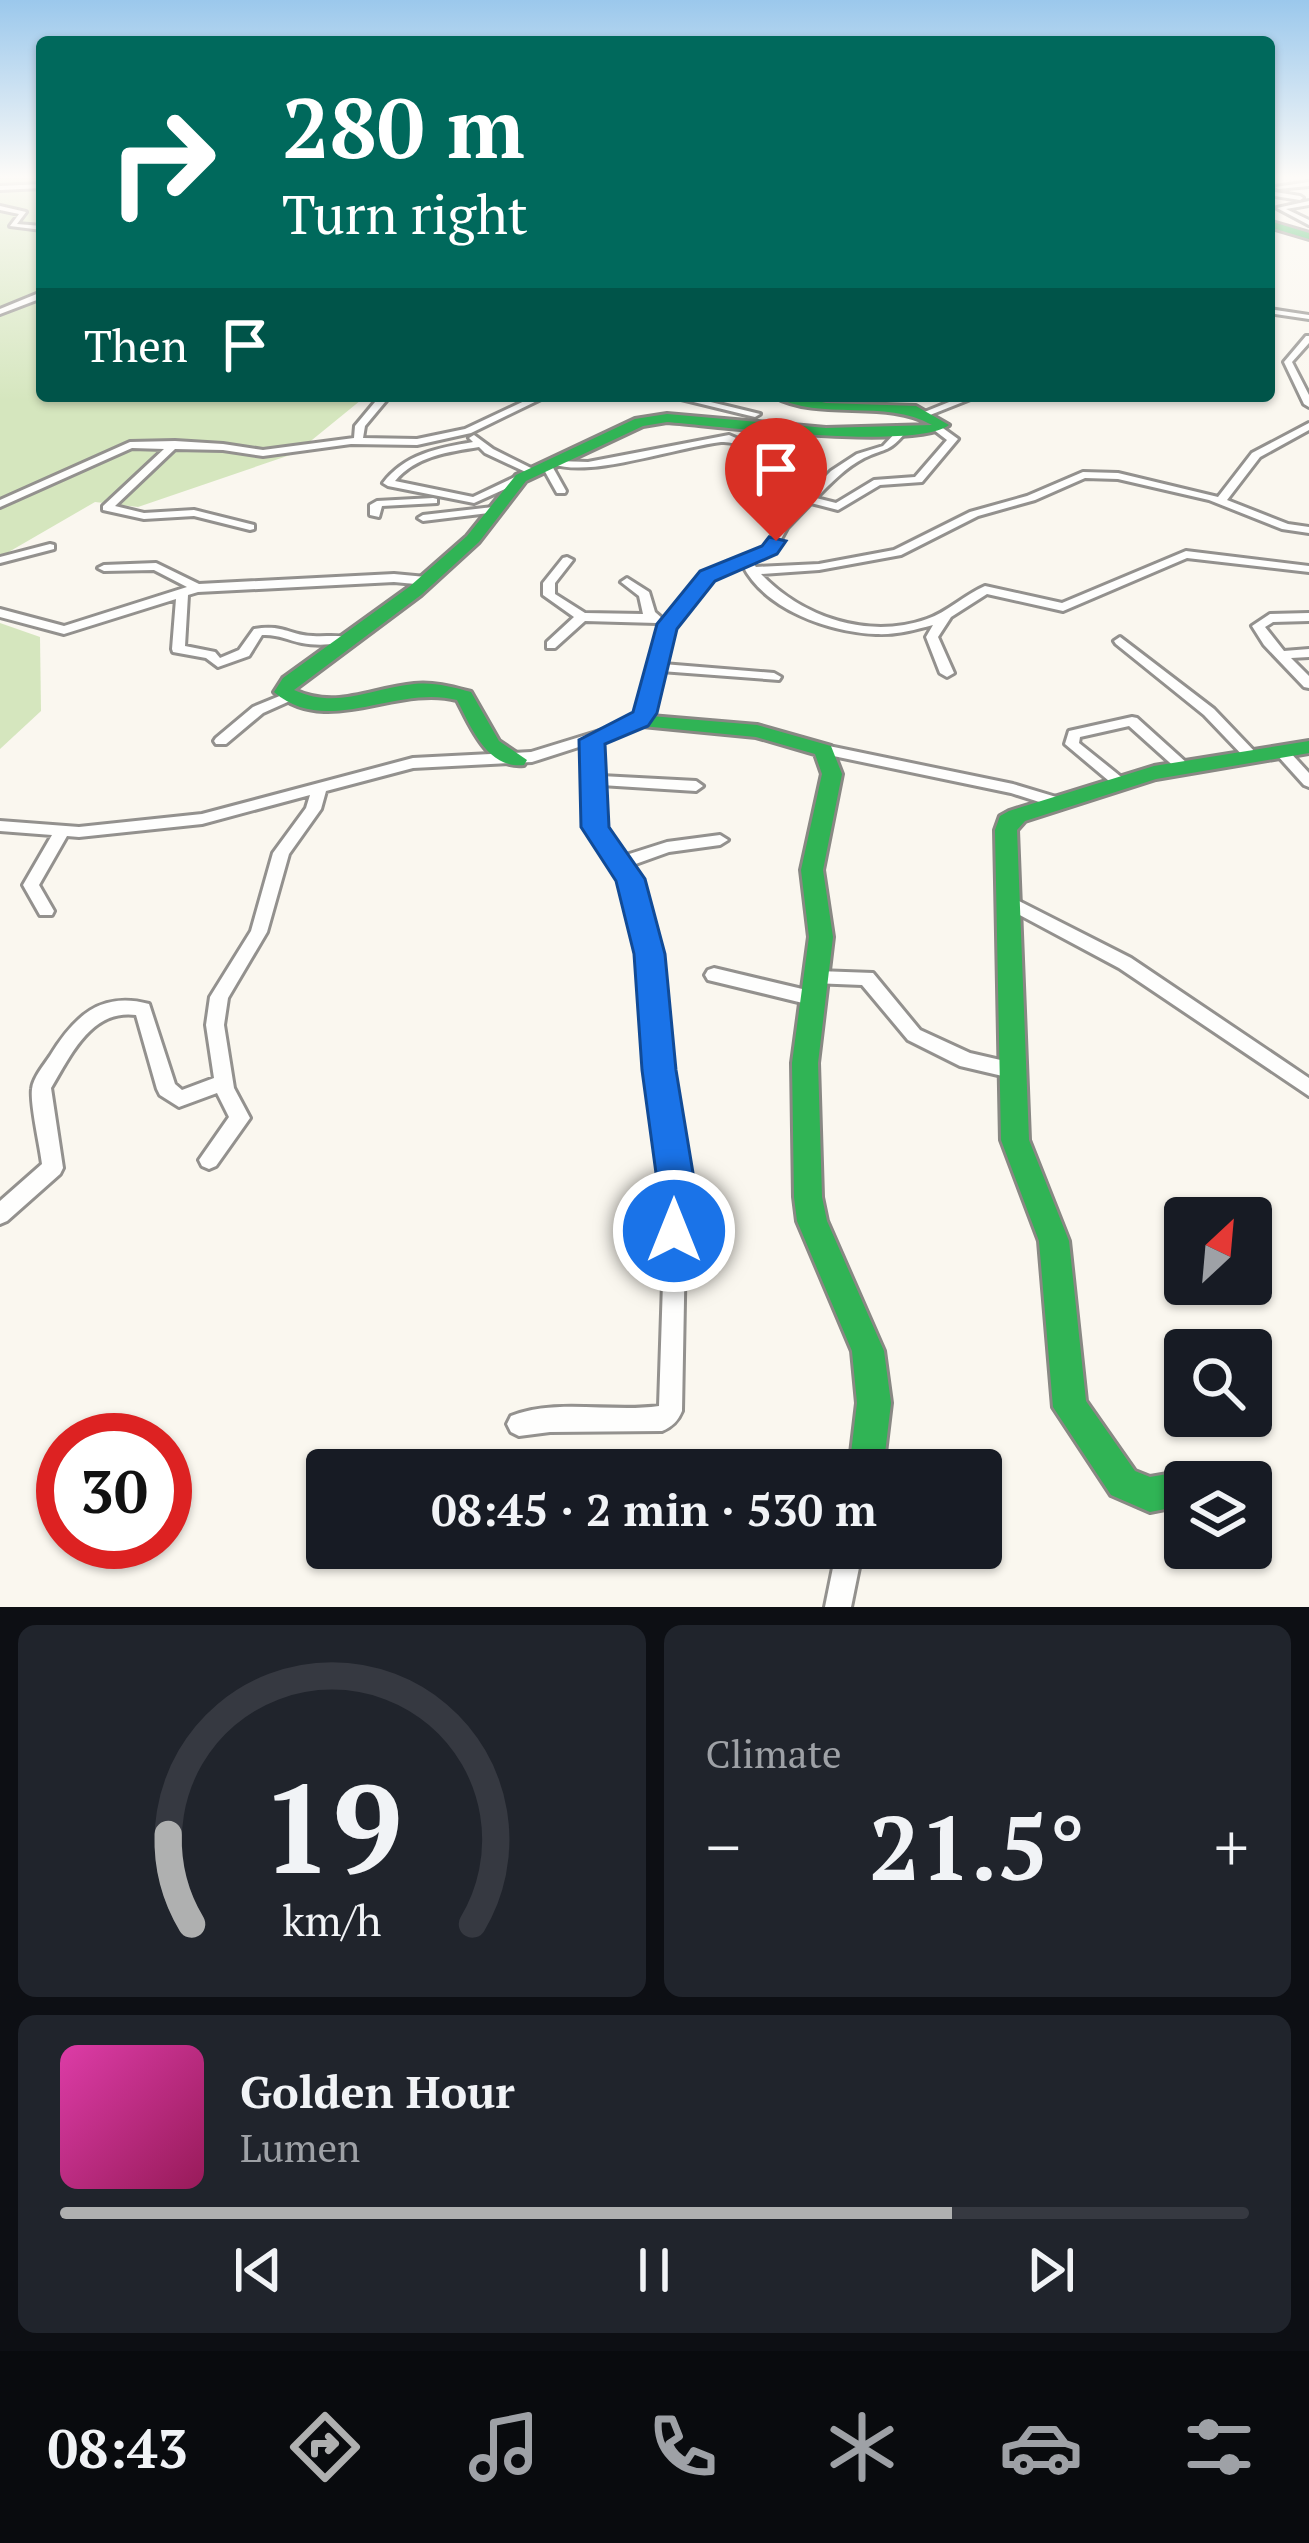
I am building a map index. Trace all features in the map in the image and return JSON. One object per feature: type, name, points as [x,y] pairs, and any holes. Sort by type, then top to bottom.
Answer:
[{"type":"street","points":[[0,312],[36,297]]},
{"type":"street","points":[[1275,312],[1309,317]]},
{"type":"street","points":[[1309,338],[1290,359],[1292,376],[1309,404]]},
{"type":"street","points":[[1275,357],[1290,359]]},
{"type":"street","points":[[358,441],[358,430],[381,402]]},
{"type":"street","points":[[0,504],[121,447],[175,445],[263,453],[358,441],[417,442],[468,431],[529,402]]},
{"type":"street","points":[[701,402],[755,414]]},
{"type":"street","points":[[805,402],[932,421],[953,439],[917,480],[878,482],[838,507],[811,500]]},
{"type":"street","points":[[481,444],[433,453],[400,469],[388,481],[394,487],[474,500],[640,422],[659,418],[826,432],[902,431],[932,421],[963,402]]},
{"type":"street","points":[[1221,500],[1256,455],[1309,426]]},
{"type":"street","points":[[468,431],[481,444],[540,471],[561,491]]},
{"type":"street","points":[[748,566],[770,550],[782,527],[835,472],[886,448],[902,431]]},
{"type":"street","points":[[518,760],[491,745],[464,695],[434,686],[326,712],[283,692],[290,682],[426,581],[473,539],[494,510],[540,471],[728,438],[778,458]]},
{"type":"street","points":[[175,445],[107,508],[144,516],[188,512],[250,526]]},
{"type":"street","points":[[639,721],[648,704],[662,636],[712,572],[748,566],[819,567],[897,553],[980,511],[1031,498],[1083,475],[1129,478],[1221,500],[1286,527],[1309,530]]},
{"type":"street","points":[[375,515],[375,505],[381,503],[450,497]]},
{"type":"street","points":[[423,518],[494,510]]},
{"type":"street","points":[[0,560],[50,547]]},
{"type":"street","points":[[748,566],[779,602],[807,616],[868,627],[927,629],[985,590],[1057,607],[1186,554],[1309,569]]},
{"type":"street","points":[[567,560],[549,583],[549,595],[582,616],[672,621]]},
{"type":"street","points":[[104,568],[161,567],[189,590]]},
{"type":"street","points":[[0,613],[64,631],[189,590],[394,578],[426,581]]},
{"type":"street","points":[[627,582],[645,595],[654,618]]},
{"type":"street","points":[[189,590],[178,649],[210,655],[218,663],[244,652],[258,632],[346,639]]},
{"type":"street","points":[[551,645],[582,616]]},
{"type":"street","points":[[1309,617],[1259,623],[1264,638],[1309,684]]},
{"type":"street","points":[[927,629],[947,673]]},
{"type":"street","points":[[1120,641],[1210,712],[1252,757]]},
{"type":"street","points":[[1280,655],[1309,653]]},
{"type":"street","points":[[656,667],[775,677]]},
{"type":"street","points":[[221,741],[258,710],[287,697]]},
{"type":"street","points":[[0,826],[62,832],[202,820],[426,761],[518,760],[592,740],[639,721],[744,731],[1058,803]]},
{"type":"street","points":[[1120,784],[1079,751],[1072,743],[1074,734],[1132,721],[1183,767]]},
{"type":"street","points":[[519,1424],[662,1419],[670,1411],[674,1173],[659,1070],[650,954],[630,879],[595,827],[592,740]]},
{"type":"street","points":[[1164,1492],[1150,1495],[1123,1483],[1070,1407],[1054,1241],[1016,1140],[1008,821],[1183,767],[1309,747]]},
{"type":"street","points":[[824,750],[832,774],[812,870],[821,937],[805,1063],[808,1197],[812,1221],[868,1351],[874,1403],[869,1449]]},
{"type":"street","points":[[1282,752],[1309,782]]},
{"type":"street","points":[[592,780],[696,786]]},
{"type":"street","points":[[209,1160],[241,1118],[224,1082],[215,1025],[218,998],[260,932],[281,853],[313,809],[319,790]]},
{"type":"street","points":[[46,911],[31,885],[62,832]]},
{"type":"street","points":[[621,863],[668,847],[720,840]]},
{"type":"street","points":[[1011,903],[1125,963],[1309,1088]]},
{"type":"street","points":[[714,975],[816,989],[867,978],[914,1035],[967,1060],[1011,1070]]},
{"type":"street","points":[[0,1214],[53,1168],[41,1087],[88,1017],[125,1005],[143,1009],[167,1089],[179,1100],[224,1082]]},
{"type":"street","points":[[838,1607],[846,1569]]},
{"type":"green space","points":[[0,252],[36,252],[36,402],[359,402],[296,453],[138,507],[95,502],[0,557]]},
{"type":"green space","points":[[0,623],[40,637],[41,711],[0,749]]},
{"type":"traffic: fast","points":[[517,760],[491,745],[464,696],[416,689],[329,706],[306,703],[283,692],[290,682],[415,591],[473,539],[521,478],[640,422],[667,418],[826,432],[932,430],[942,425],[916,410],[805,402]]},
{"type":"traffic: fast","points":[[639,721],[757,731],[824,750],[832,774],[812,870],[821,937],[805,1063],[808,1197],[812,1221],[868,1351],[874,1403],[869,1449]]},
{"type":"traffic: fast","points":[[1164,1492],[1150,1495],[1123,1483],[1070,1407],[1054,1241],[1015,1140],[1006,830],[1008,821],[1017,816],[1154,773],[1309,747]]},
{"type":"route","points":[[674,1231],[676,1190],[659,1070],[650,954],[630,879],[595,827],[592,740],[639,721],[645,713],[665,628],[708,576],[770,550],[776,541]]}]
